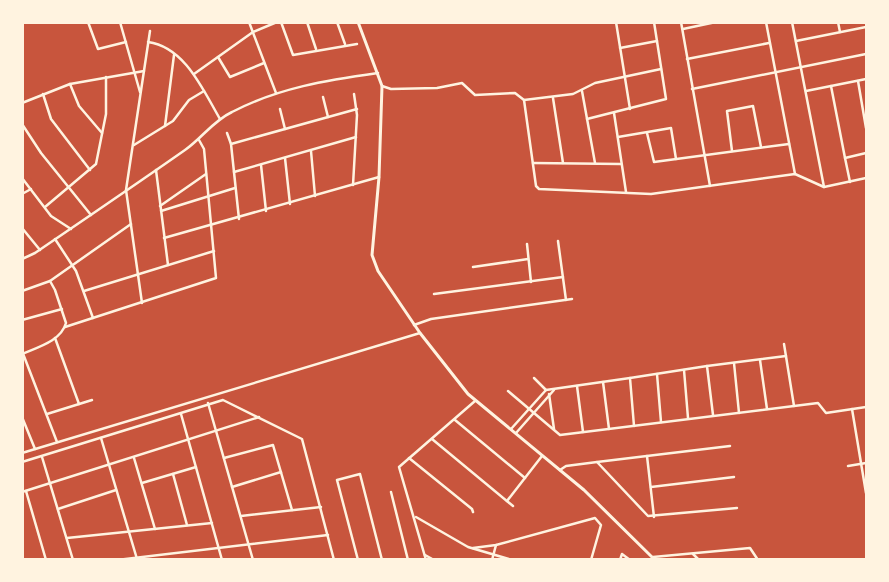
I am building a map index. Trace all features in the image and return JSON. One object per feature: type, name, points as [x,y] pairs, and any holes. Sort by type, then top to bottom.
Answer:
[{"type":"street","points":[[88,22],[98,50],[126,42]]},
{"type":"street","points":[[120,22],[141,94]]},
{"type":"street","points":[[248,22],[276,93]]},
{"type":"street","points":[[194,74],[253,32],[277,22]]},
{"type":"street","points":[[281,22],[293,54],[345,44],[357,44]]},
{"type":"street","points":[[306,22],[316,49]]},
{"type":"street","points":[[337,22],[345,44]]},
{"type":"street","points":[[358,22],[382,86],[379,177],[372,255],[374,263],[414,325],[475,401],[584,490],[653,558],[750,548],[758,560]]},
{"type":"street","points":[[616,22],[630,109]]},
{"type":"street","points":[[587,119],[614,114],[666,99],[654,22]]},
{"type":"street","points":[[681,22],[710,186]]},
{"type":"street","points":[[682,29],[716,22]]},
{"type":"street","points":[[766,22],[795,174]]},
{"type":"street","points":[[792,22],[824,187]]},
{"type":"street","points":[[838,22],[840,32]]},
{"type":"street","points":[[796,41],[866,27]]},
{"type":"street","points":[[142,303],[126,190],[150,31]]},
{"type":"street","points":[[620,48],[657,41]]},
{"type":"street","points":[[148,42],[160,44],[174,54],[194,74],[220,119]]},
{"type":"street","points":[[687,59],[770,43]]},
{"type":"street","points":[[165,126],[174,54]]},
{"type":"street","points":[[692,89],[866,54]]},
{"type":"street","points":[[218,57],[230,77],[264,63]]},
{"type":"street","points":[[382,86],[391,89],[437,88],[462,83],[475,95],[515,93],[524,100],[554,98],[582,91],[595,83],[661,69]]},
{"type":"street","points":[[22,103],[70,84],[144,71]]},
{"type":"street","points":[[22,259],[40,250],[199,140],[220,119],[276,93],[323,81],[378,73]]},
{"type":"street","points":[[45,207],[96,164],[106,114],[106,77]]},
{"type":"street","points":[[806,91],[866,79]]},
{"type":"street","points":[[858,81],[866,128]]},
{"type":"street","points":[[70,84],[79,106],[102,133]]},
{"type":"street","points":[[832,86],[850,182]]},
{"type":"street","points":[[134,145],[173,121],[190,100],[204,91]]},
{"type":"street","points":[[582,91],[595,164]]},
{"type":"street","points":[[43,94],[51,119],[90,170]]},
{"type":"street","points":[[353,185],[357,109],[354,94]]},
{"type":"street","points":[[323,97],[328,117]]},
{"type":"street","points":[[554,98],[563,163]]},
{"type":"street","points":[[524,100],[536,186],[539,189],[651,194],[795,174],[824,187],[866,178]]},
{"type":"street","points":[[732,151],[727,111],[752,106],[761,147]]},
{"type":"street","points":[[280,109],[284,129]]},
{"type":"street","points":[[231,144],[357,109]]},
{"type":"street","points":[[614,114],[626,192]]},
{"type":"street","points":[[22,124],[41,153],[91,215]]},
{"type":"street","points":[[618,137],[671,128],[676,159]]},
{"type":"street","points":[[227,133],[231,144],[239,219]]},
{"type":"street","points":[[647,133],[653,161],[789,144]]},
{"type":"street","points":[[234,172],[356,137]]},
{"type":"street","points":[[57,442],[23,353],[50,343],[65,327],[214,280],[216,276],[204,150],[199,140]]},
{"type":"street","points":[[311,150],[315,196]]},
{"type":"street","points":[[845,158],[866,153]]},
{"type":"street","points":[[286,158],[290,204]]},
{"type":"street","points":[[533,162],[622,164]]},
{"type":"street","points":[[261,165],[266,211]]},
{"type":"street","points":[[156,170],[168,266]]},
{"type":"street","points":[[160,206],[206,174]]},
{"type":"street","points":[[164,238],[211,224],[216,225],[239,219],[379,177]]},
{"type":"street","points":[[22,178],[57,220],[71,229]]},
{"type":"street","points":[[161,211],[235,188]]},
{"type":"street","points":[[22,194],[31,189]]},
{"type":"street","points":[[22,291],[50,281],[131,224]]},
{"type":"street","points":[[22,228],[40,250]]},
{"type":"street","points":[[55,239],[72,264],[94,318]]},
{"type":"street","points":[[558,241],[566,300]]},
{"type":"street","points":[[527,244],[531,282]]},
{"type":"street","points":[[84,291],[214,251]]},
{"type":"street","points":[[473,267],[528,259]]},
{"type":"street","points":[[434,294],[563,278]]},
{"type":"street","points":[[50,281],[56,290],[65,327]]},
{"type":"street","points":[[414,325],[431,318],[572,299]]},
{"type":"street","points":[[22,320],[62,309]]},
{"type":"street","points":[[22,453],[420,333]]},
{"type":"street","points":[[55,338],[79,404]]},
{"type":"street","points":[[784,344],[794,406]]},
{"type":"street","points":[[511,429],[546,390],[786,356]]},
{"type":"street","points":[[760,360],[767,410]]},
{"type":"street","points":[[734,363],[739,412]]},
{"type":"street","points":[[707,366],[713,415]]},
{"type":"street","points":[[684,370],[688,419]]},
{"type":"street","points":[[657,374],[661,422]]},
{"type":"street","points":[[534,378],[550,394],[554,430]]},
{"type":"street","points":[[630,378],[634,426]]},
{"type":"street","points":[[604,382],[609,429]]},
{"type":"street","points":[[577,386],[582,432]]},
{"type":"street","points":[[516,433],[555,388]]},
{"type":"street","points":[[508,391],[560,435],[818,403],[826,413],[866,406]]},
{"type":"street","points":[[46,414],[92,400]]},
{"type":"street","points":[[22,462],[181,414],[208,403],[228,401],[302,439],[334,560]]},
{"type":"street","points":[[426,560],[415,516],[399,466],[475,401]]},
{"type":"street","points":[[208,403],[253,560]]},
{"type":"street","points":[[852,409],[866,493]]},
{"type":"street","points":[[181,414],[222,560]]},
{"type":"street","points":[[22,417],[35,449]]},
{"type":"street","points":[[46,560],[24,491],[109,466],[260,417]]},
{"type":"street","points":[[455,420],[525,478]]},
{"type":"street","points":[[101,438],[136,559]]},
{"type":"street","points":[[432,438],[513,506]]},
{"type":"street","points":[[224,458],[273,445],[292,510]]},
{"type":"street","points":[[560,470],[566,466],[730,446]]},
{"type":"street","points":[[507,501],[542,456]]},
{"type":"street","points":[[647,456],[654,517]]},
{"type":"street","points":[[42,457],[73,560]]},
{"type":"street","points":[[134,458],[155,529]]},
{"type":"street","points":[[409,458],[472,509],[473,512]]},
{"type":"street","points":[[597,462],[644,514],[654,517],[737,508]]},
{"type":"street","points":[[848,466],[866,462]]},
{"type":"street","points":[[142,483],[196,467]]},
{"type":"street","points":[[232,487],[282,472]]},
{"type":"street","points":[[173,474],[187,526]]},
{"type":"street","points":[[358,560],[337,480],[360,474],[382,560]]},
{"type":"street","points":[[651,487],[734,477]]},
{"type":"street","points":[[58,509],[116,490]]},
{"type":"street","points":[[391,492],[408,560]]},
{"type":"street","points":[[241,516],[321,508]]},
{"type":"street","points":[[415,516],[473,548],[512,560]]},
{"type":"street","points":[[473,548],[496,545],[595,518],[601,525],[591,560]]},
{"type":"street","points":[[67,538],[212,523]]},
{"type":"street","points":[[117,560],[328,535]]},
{"type":"street","points":[[492,560],[496,545]]},
{"type":"street","points":[[620,560],[622,554],[630,560]]},
{"type":"street","points":[[693,554],[699,560]]},
{"type":"street","points":[[425,555],[434,560]]}]
